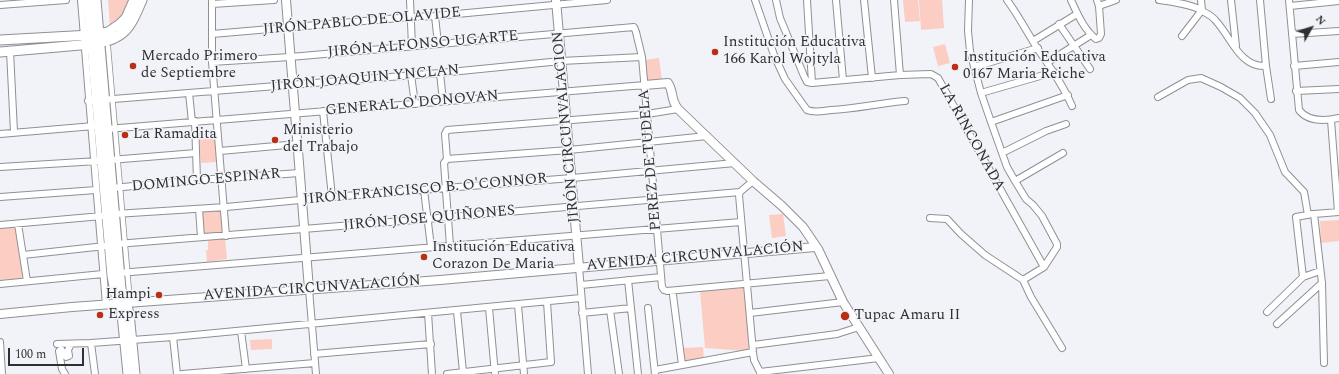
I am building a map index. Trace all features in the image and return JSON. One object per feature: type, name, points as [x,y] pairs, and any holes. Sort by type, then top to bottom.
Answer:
[{"type":"main road","points":[[88,0],[101,100],[113,245],[112,276],[114,292],[125,303]]},
{"type":"main road","points":[[94,41],[96,0]]},
{"type":"main road","points":[[0,40],[94,41],[120,24],[126,18],[134,0]]},
{"type":"main road","points":[[0,52],[115,38],[124,33],[133,20],[142,0]]},
{"type":"main road","points":[[106,160],[116,188],[110,215]]},
{"type":"main road","points":[[113,245],[123,272],[121,290],[125,303],[122,314],[129,340],[135,374]]},
{"type":"main road","points":[[128,374],[129,340]]},
{"type":"street","points":[[0,5],[66,0]]},
{"type":"street","points":[[81,0],[94,41],[106,160],[96,190],[110,215],[113,245],[103,274],[106,305]]},
{"type":"street","points":[[226,236],[212,62],[212,2],[274,0]]},
{"type":"street","points":[[286,0],[287,28],[298,144],[316,374]]},
{"type":"street","points":[[410,0],[412,46]]},
{"type":"street","name":"JIRÓN PABLO DE OLAVIDE","points":[[212,34],[435,16],[556,2],[607,0]]},
{"type":"street","points":[[755,0],[774,55],[785,79],[807,110],[856,109],[905,101]]},
{"type":"street","points":[[776,0],[780,18],[804,76],[807,82],[812,83],[807,0]]},
{"type":"street","points":[[836,0],[843,80]]},
{"type":"street","points":[[864,0],[872,78]]},
{"type":"street","points":[[894,0],[900,75]]},
{"type":"street","points":[[969,0],[968,31],[970,51],[981,93],[1007,167],[1026,199],[1042,216],[1057,244],[1057,247],[1044,267],[1024,280]]},
{"type":"street","points":[[1007,0],[1048,62],[1068,95],[1072,106]]},
{"type":"street","points":[[1071,0],[1091,35],[1096,39],[1099,38],[1101,34],[1098,3],[1116,0]]},
{"type":"street","points":[[1159,0],[1202,10],[1216,20],[1244,60],[1259,67],[1266,66]]},
{"type":"street","points":[[1182,36],[1202,10],[1201,0]]},
{"type":"street","points":[[1231,0],[1236,47]]},
{"type":"street","points":[[1260,0],[1266,66],[1271,99]]},
{"type":"street","points":[[1339,1],[1289,3],[1296,91],[1299,110],[1302,115],[1308,118],[1331,120],[1339,118]]},
{"type":"street","name":"JIRÓN CIRCUNVALACION","points":[[556,2],[588,374]]},
{"type":"street","points":[[1033,41],[1059,24],[1078,14]]},
{"type":"street","points":[[435,16],[438,44]]},
{"type":"street","points":[[1059,24],[1090,70]]},
{"type":"street","name":"JIRÓN ALFONSO UGARTE","points":[[212,62],[290,57],[634,28]]},
{"type":"street","name":"PEREZ DE TUDELA","points":[[634,28],[642,56],[662,287],[667,291],[747,284]]},
{"type":"street","points":[[1292,34],[1339,31]]},
{"type":"street","points":[[1048,62],[1091,35]]},
{"type":"street","points":[[974,68],[1038,48]]},
{"type":"street","points":[[10,51],[14,132]]},
{"type":"street","name":"JIRÓN JOAQUIN YNCLAN","points":[[101,100],[642,56]]},
{"type":"street","points":[[1294,66],[1339,62]]},
{"type":"street","points":[[981,93],[1054,72]]},
{"type":"street","points":[[440,73],[442,101]]},
{"type":"street","name":"LA RINCONADA","points":[[812,83],[900,75],[931,74],[938,78],[1044,267]]},
{"type":"street","points":[[411,75],[415,104]]},
{"type":"street","points":[[1158,97],[1188,80],[1201,78],[1240,98],[1255,113],[1270,135],[1285,172],[1304,192],[1311,214],[1322,283],[1324,363]]},
{"type":"street","points":[[645,85],[668,82],[671,88],[674,104],[678,109],[753,181],[782,206],[802,227],[815,247],[818,249],[843,302],[889,374]]},
{"type":"street","name":"GENERAL O'DONOVAN","points":[[0,134],[193,122],[645,85]]},
{"type":"street","points":[[1296,91],[1339,89]]},
{"type":"street","points":[[189,93],[196,153],[197,180]]},
{"type":"street","points":[[991,122],[1068,95]]},
{"type":"street","points":[[450,246],[444,163],[447,159],[445,132],[447,130],[647,114],[678,109]]},
{"type":"street","points":[[324,112],[332,197]]},
{"type":"street","points":[[1303,277],[1296,216],[1338,212],[1331,120]]},
{"type":"street","points":[[1002,152],[1046,131],[1066,124]]},
{"type":"street","points":[[447,159],[569,150],[707,136]]},
{"type":"street","points":[[220,151],[298,144]]},
{"type":"street","points":[[0,167],[196,153]]},
{"type":"street","points":[[1015,181],[1063,153]]},
{"type":"street","name":"JIRÓN FRANCISCO B. O'CONNOR","points":[[0,225],[572,178],[735,163]]},
{"type":"street","name":"DOMINGO ESPINAR","points":[[116,188],[197,180],[300,173]]},
{"type":"street","points":[[753,181],[740,192],[741,222],[754,360],[760,373],[879,358]]},
{"type":"street","points":[[0,197],[96,190]]},
{"type":"street","points":[[424,190],[431,248]]},
{"type":"street","name":"JIRÓN JOSE QUIÑONES","points":[[23,255],[113,245],[740,192]]},
{"type":"street","points":[[199,209],[201,238]]},
{"type":"street","points":[[930,218],[947,218],[961,234],[985,254],[1024,280],[1031,297],[1062,348]]},
{"type":"street","points":[[123,272],[741,222]]},
{"type":"street","points":[[18,224],[27,281]]},
{"type":"street","name":"AVENIDA CIRCUNVALACIÓN","points":[[0,314],[125,303],[440,280],[815,247]]},
{"type":"street","points":[[1267,312],[1303,277],[1320,271]]},
{"type":"street","points":[[0,284],[103,274]]},
{"type":"street","points":[[747,284],[830,276]]},
{"type":"street","points":[[581,285],[661,277]]},
{"type":"street","points":[[628,280],[638,374]]},
{"type":"street","points":[[1277,324],[1322,283]]},
{"type":"street","points":[[673,296],[682,365]]},
{"type":"street","points":[[57,344],[173,337],[489,308],[581,298]]},
{"type":"street","points":[[447,374],[464,372],[494,372],[550,362],[547,302]]},
{"type":"street","points":[[750,313],[843,302]]},
{"type":"street","points":[[518,305],[524,374]]},
{"type":"street","points":[[489,308],[494,372]]},
{"type":"street","points":[[582,313],[631,308]]},
{"type":"street","points":[[648,308],[655,372],[682,365],[753,352]]},
{"type":"street","points":[[610,310],[619,374]]},
{"type":"street","points":[[457,311],[464,372]]},
{"type":"street","points":[[428,313],[432,374]]},
{"type":"street","points":[[753,345],[837,334],[859,327]]},
{"type":"street","points":[[241,331],[246,369]]},
{"type":"street","points":[[173,337],[177,374]]},
{"type":"street","points":[[0,342],[2,374]]},
{"type":"street","points":[[91,343],[95,374]]},
{"type":"street","points":[[65,374],[62,370],[59,350],[61,349],[66,356],[69,356],[68,350],[71,344]]},
{"type":"street","points":[[314,354],[431,344]]},
{"type":"street","points":[[182,374],[315,363]]},
{"type":"street","points":[[278,366],[279,374]]},
{"type":"shaded area","points":[[108,0],[132,0],[123,18],[110,27]]},
{"type":"shaded area","points":[[903,0],[918,0],[920,21],[905,22]]},
{"type":"shaded area","points":[[919,0],[942,0],[944,28],[921,30]]},
{"type":"shaded area","points":[[945,44],[950,63],[938,66],[933,47]]},
{"type":"shaded area","points":[[659,58],[662,80],[647,82],[645,60]]},
{"type":"shaded area","points":[[215,137],[217,162],[201,163],[199,138]]},
{"type":"shaded area","points":[[223,208],[225,234],[204,236],[201,210]]},
{"type":"shaded area","points":[[783,214],[786,236],[772,238],[769,215]]},
{"type":"shaded area","points":[[1339,220],[1339,241],[1321,243],[1320,221]]},
{"type":"shaded area","points":[[17,225],[24,277],[22,279],[0,280],[0,227]]},
{"type":"shaded area","points":[[225,237],[227,259],[207,262],[206,250],[208,250],[208,238]]},
{"type":"shaded area","points":[[745,287],[749,350],[705,348],[700,290]]},
{"type":"shaded area","points":[[272,339],[272,349],[251,350],[250,340]]},
{"type":"shaded area","points":[[703,347],[704,360],[683,361],[682,348]]},
{"type":"place","name":"Institución Educativa 166 Karol Wojtyla","points":[[715,52]]},
{"type":"place","name":"Mercado Primero de Septiembre","points":[[133,66]]},
{"type":"place","name":"Institución Educativa 0167 Maria Reiche","points":[[955,67]]},
{"type":"place","name":"La Ramadita","points":[[125,135]]},
{"type":"place","name":"Ministerio del Trabajo","points":[[275,140]]},
{"type":"place","name":"Institución Educativa Corazon De Maria","points":[[424,257]]},
{"type":"place","name":"Hampi","points":[[159,295]]},
{"type":"place","name":"Express","points":[[100,315]]},
{"type":"place","name":"Tupac Amaru II","points":[[845,316]]}]
